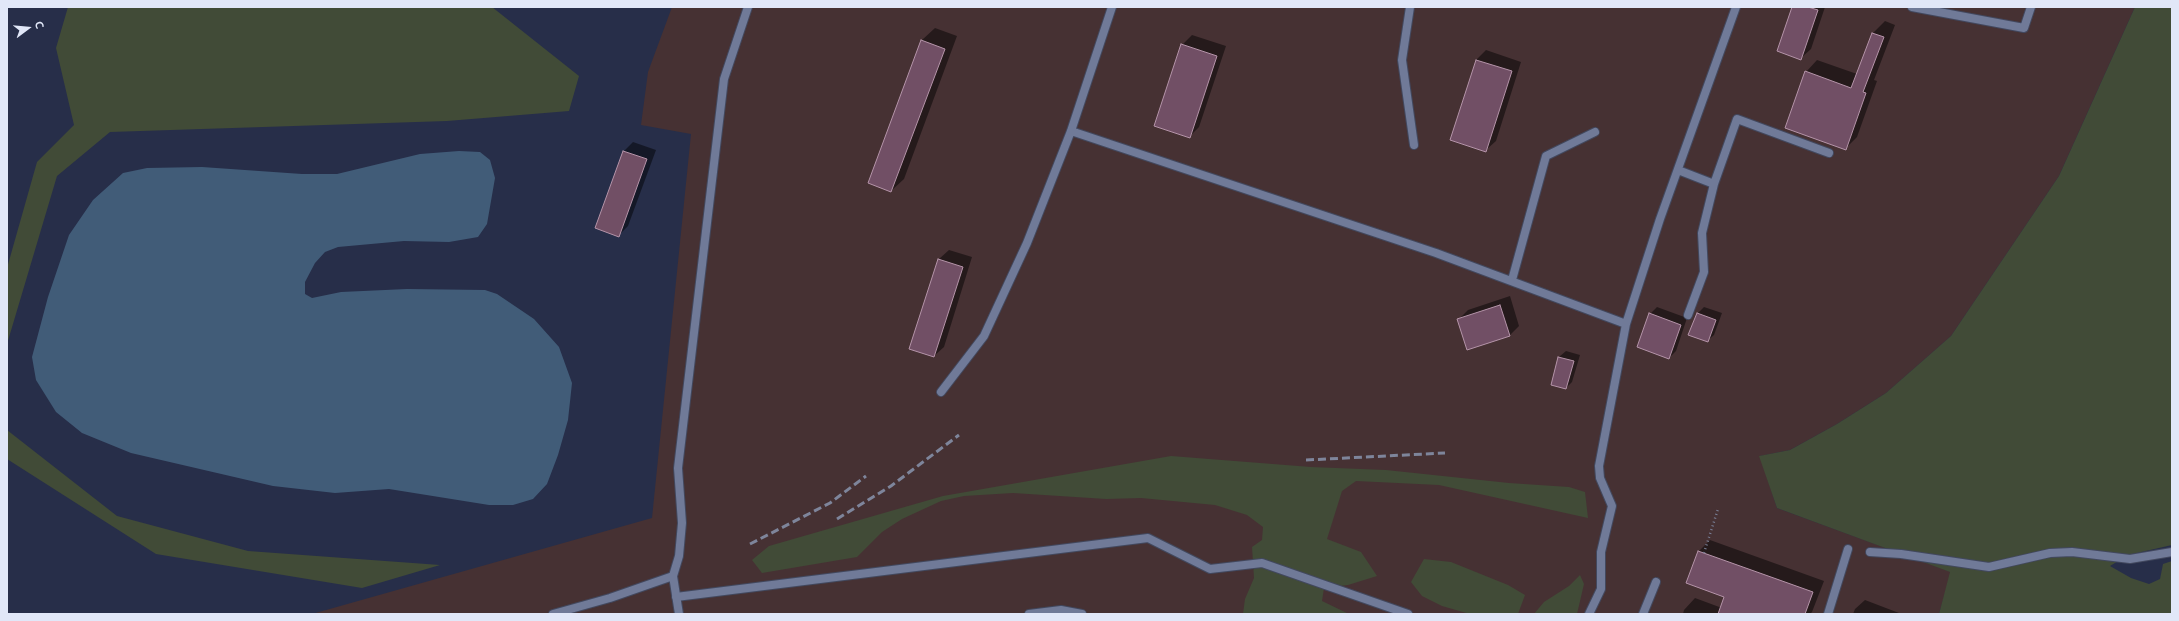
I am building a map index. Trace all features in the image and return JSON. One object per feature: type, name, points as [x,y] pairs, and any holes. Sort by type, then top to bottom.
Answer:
[{"type":"lane","points":[[679,614],[673,576],[679,556],[682,523],[678,468],[724,79],[748,7]]},
{"type":"lane","points":[[941,392],[984,336],[1027,243],[1071,131],[1112,7]]},
{"type":"lane","points":[[1410,7],[1402,60],[1414,145]]},
{"type":"lane","points":[[1589,614],[1601,589],[1601,552],[1612,506],[1600,478],[1599,466],[1626,324],[1678,170],[1736,7]]},
{"type":"lane","points":[[1912,7],[2024,28],[2031,7]]},
{"type":"lane","points":[[1688,315],[1704,272],[1702,232],[1714,184],[1737,118],[1829,153]]},
{"type":"lane","points":[[1071,131],[1512,280],[1626,324]]},
{"type":"lane","points":[[1512,280],[1546,156],[1595,132]]},
{"type":"lane","points":[[1678,170],[1714,184]]},
{"type":"lane","points":[[676,597],[1148,538],[1210,569],[1262,564],[1408,614]]},
{"type":"lane","points":[[1828,614],[1848,549]]},
{"type":"lane","points":[[1870,552],[1901,554],[1989,567],[2050,553],[2072,552],[2130,559],[2172,552]]},
{"type":"lane","points":[[553,614],[610,598],[673,576]]},
{"type":"lane","points":[[1643,614],[1656,582]]},
{"type":"lane","points":[[1030,614],[1061,610],[1082,614]]},
{"type":"path","points":[[1704,553],[1718,509]]},
{"type":"shaded area","points":[[672,7],[2135,7],[2059,176],[1951,336],[1886,393],[1837,424],[1790,450],[1760,456],[1777,508],[1951,572],[1939,614],[312,614],[652,518],[691,134],[641,125],[648,72]]},
{"type":"green space","points":[[68,7],[492,7],[579,76],[569,111],[447,121],[110,132],[57,176],[7,344],[7,268],[37,162],[74,125],[56,48]]},
{"type":"green space","points":[[2135,7],[2172,7],[2172,545],[2128,555],[2110,566],[2131,578],[2149,584],[2160,579],[2163,564],[2172,561],[2172,614],[1939,614],[1950,572],[1777,508],[1759,456],[1790,450],[1837,424],[1886,393],[1951,336],[2059,176]]},
{"type":"green space","points":[[7,430],[117,516],[248,551],[440,565],[362,588],[156,554],[7,459]]},
{"type":"green space","points":[[1171,456],[1311,467],[1386,470],[1509,483],[1569,487],[1585,492],[1588,518],[1439,485],[1356,481],[1342,491],[1327,539],[1361,552],[1377,576],[1348,585],[1324,588],[1322,601],[1349,614],[1243,614],[1245,599],[1254,578],[1252,547],[1262,540],[1263,527],[1247,515],[1215,505],[1141,498],[1106,499],[1013,493],[964,496],[941,501],[902,519],[882,532],[857,557],[762,573],[752,560],[769,546],[943,496]]},
{"type":"green space","points":[[1424,559],[1451,562],[1508,585],[1525,595],[1518,614],[1470,614],[1442,606],[1422,596],[1411,582]]},
{"type":"green space","points":[[1580,575],[1584,584],[1577,614],[1534,614],[1544,602],[1569,586]]},
{"type":"water","points":[[459,151],[480,152],[490,160],[495,178],[487,224],[478,237],[449,242],[404,241],[338,247],[325,252],[315,263],[305,282],[305,294],[312,298],[341,292],[407,289],[485,290],[497,294],[534,319],[559,347],[572,383],[568,420],[558,455],[547,484],[533,499],[513,505],[489,505],[389,489],[335,493],[273,486],[131,453],[82,433],[56,412],[36,380],[32,357],[48,297],[69,235],[93,200],[123,173],[147,168],[202,167],[302,174],[337,174],[420,154]]},
{"type":"building","points":[[1792,7],[1808,7],[1818,10],[1801,60],[1777,51]]},
{"type":"building","points":[[1872,33],[1884,37],[1863,92],[1866,93],[1846,150],[1785,128],[1805,71],[1851,88]]},
{"type":"building","points":[[921,40],[945,49],[891,192],[868,183]]},
{"type":"building","points":[[1181,44],[1217,56],[1190,138],[1154,126]]},
{"type":"building","points":[[1476,60],[1512,71],[1486,152],[1450,140]]},
{"type":"building","points":[[623,151],[647,159],[619,237],[595,228]]},
{"type":"building","points":[[938,259],[963,267],[934,357],[909,349]]},
{"type":"building","points":[[1500,305],[1510,336],[1467,350],[1457,319]]},
{"type":"building","points":[[1649,313],[1681,325],[1669,359],[1637,347]]},
{"type":"building","points":[[1697,313],[1716,320],[1708,342],[1688,335]]},
{"type":"building","points":[[1558,357],[1574,361],[1566,389],[1551,385]]},
{"type":"building","points":[[1698,551],[1813,592],[1805,614],[1718,614],[1724,597],[1686,583]]},
{"type":"railway","points":[[837,519],[891,486],[959,435]]},
{"type":"railway","points":[[1306,460],[1445,453]]},
{"type":"railway","points":[[750,544],[830,503],[866,476]]}]
